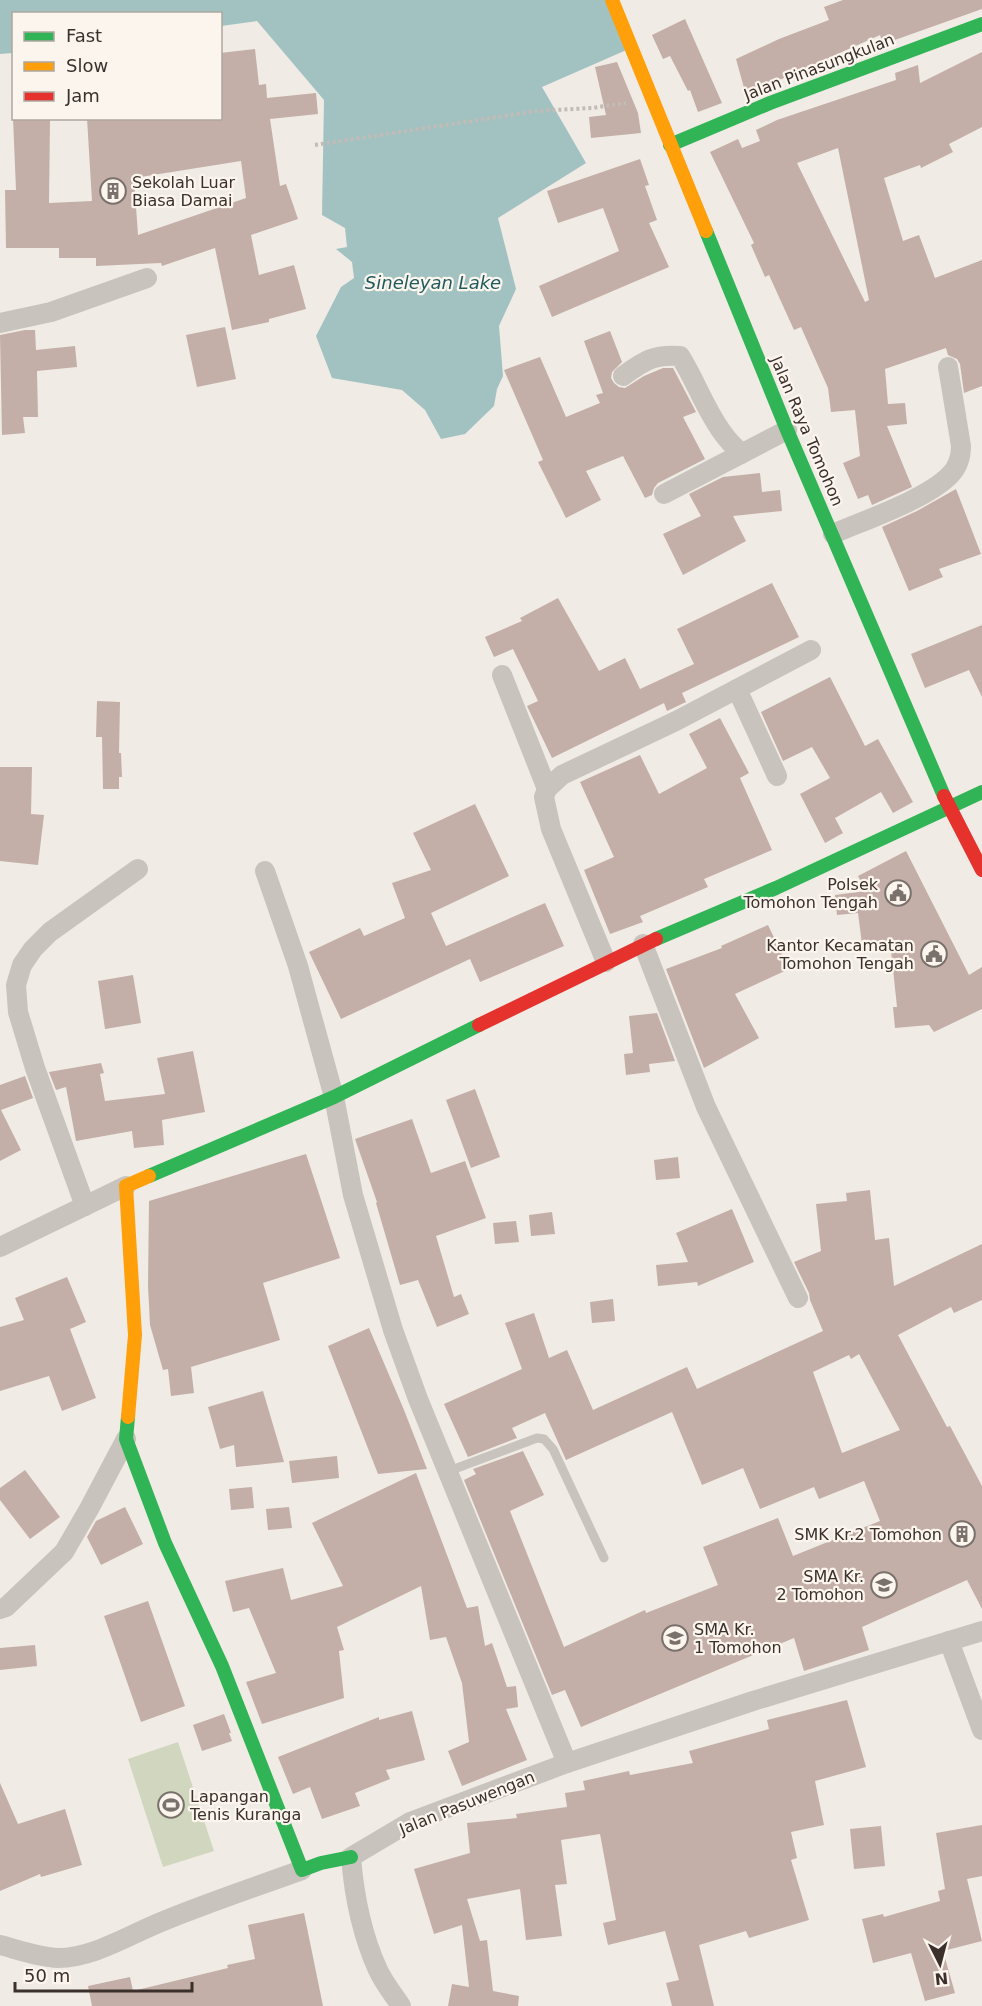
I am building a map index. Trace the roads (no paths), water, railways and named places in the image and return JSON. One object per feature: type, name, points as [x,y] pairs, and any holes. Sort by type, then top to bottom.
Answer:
[{"type":"main road","name":"Jalan Raya Tomohon","points":[[612,0],[788,430],[949,808],[982,870]]},
{"type":"main road","name":"Jalan Pinasungkulan","points":[[670,145],[770,103],[982,24]]},
{"type":"main road","points":[[351,1857],[321,1863],[302,1870],[222,1666],[165,1543],[126,1439],[135,1335],[126,1186],[334,1098],[643,944],[776,888],[982,792]]},
{"type":"street","points":[[0,322],[51,312],[147,278]]},
{"type":"street","points":[[623,376],[647,359],[665,355],[680,356],[692,374],[714,420],[741,454]]},
{"type":"street","points":[[833,534],[927,492],[950,476],[961,455],[961,446],[948,367]]},
{"type":"street","points":[[664,494],[788,430]]},
{"type":"street","points":[[606,962],[551,829],[544,797],[547,789],[562,775],[604,757],[812,650]]},
{"type":"street","points":[[502,675],[547,789]]},
{"type":"street","points":[[737,690],[777,776]]},
{"type":"street","points":[[84,1206],[35,1068],[18,1012],[16,985],[22,965],[33,949],[50,932],[138,869]]},
{"type":"street","points":[[265,871],[298,966],[334,1098],[353,1196],[393,1330],[418,1399],[567,1763]]},
{"type":"street","points":[[643,944],[706,1107],[798,1298]]},
{"type":"street","points":[[0,1247],[126,1186]]},
{"type":"street","points":[[0,1609],[6,1607],[64,1552],[126,1439]]},
{"type":"street","name":"Jalan Pasuwengan","points":[[351,1857],[410,1822],[567,1763],[753,1701],[982,1631]]},
{"type":"street","points":[[949,1641],[982,1730]]},
{"type":"street","points":[[351,1857],[353,1880],[364,1932],[379,1972],[387,2006]]},
{"type":"street","points":[[0,1945],[42,1956],[59,1958],[78,1955],[102,1948],[162,1922],[302,1870]]},
{"type":"street","points":[[379,1972],[400,2006]]},
{"type":"lane","points":[[449,1471],[537,1438],[544,1439],[553,1449],[604,1558]]},
{"type":"water","name":"Sineleyan Lake","points":[[0,0],[612,0],[631,48],[542,87],[586,163],[498,218],[516,289],[499,326],[503,376],[497,389],[494,406],[465,434],[441,439],[425,410],[402,390],[332,378],[316,336],[341,287],[354,278],[352,262],[336,249],[347,247],[345,228],[322,215],[324,100],[257,21],[222,26],[222,12],[12,12],[12,53],[0,54]]},
{"type":"place","name":"Sekolah Luar Biasa Damai","points":[[113,191]]},
{"type":"place","name":"Polsek Tomohon Tengah","points":[[898,893]]},
{"type":"place","name":"Kantor Kecamatan Tomohon Tengah","points":[[934,954]]},
{"type":"place","name":"SMK Kr.2 Tomohon","points":[[962,1534]]},
{"type":"place","name":"SMA Kr. 2 Tomohon","points":[[884,1585]]},
{"type":"place","name":"SMA Kr. 1 Tomohon","points":[[675,1638]]},
{"type":"place","name":"Lapangan Tenis Kuranga","points":[[171,1805]]}]
